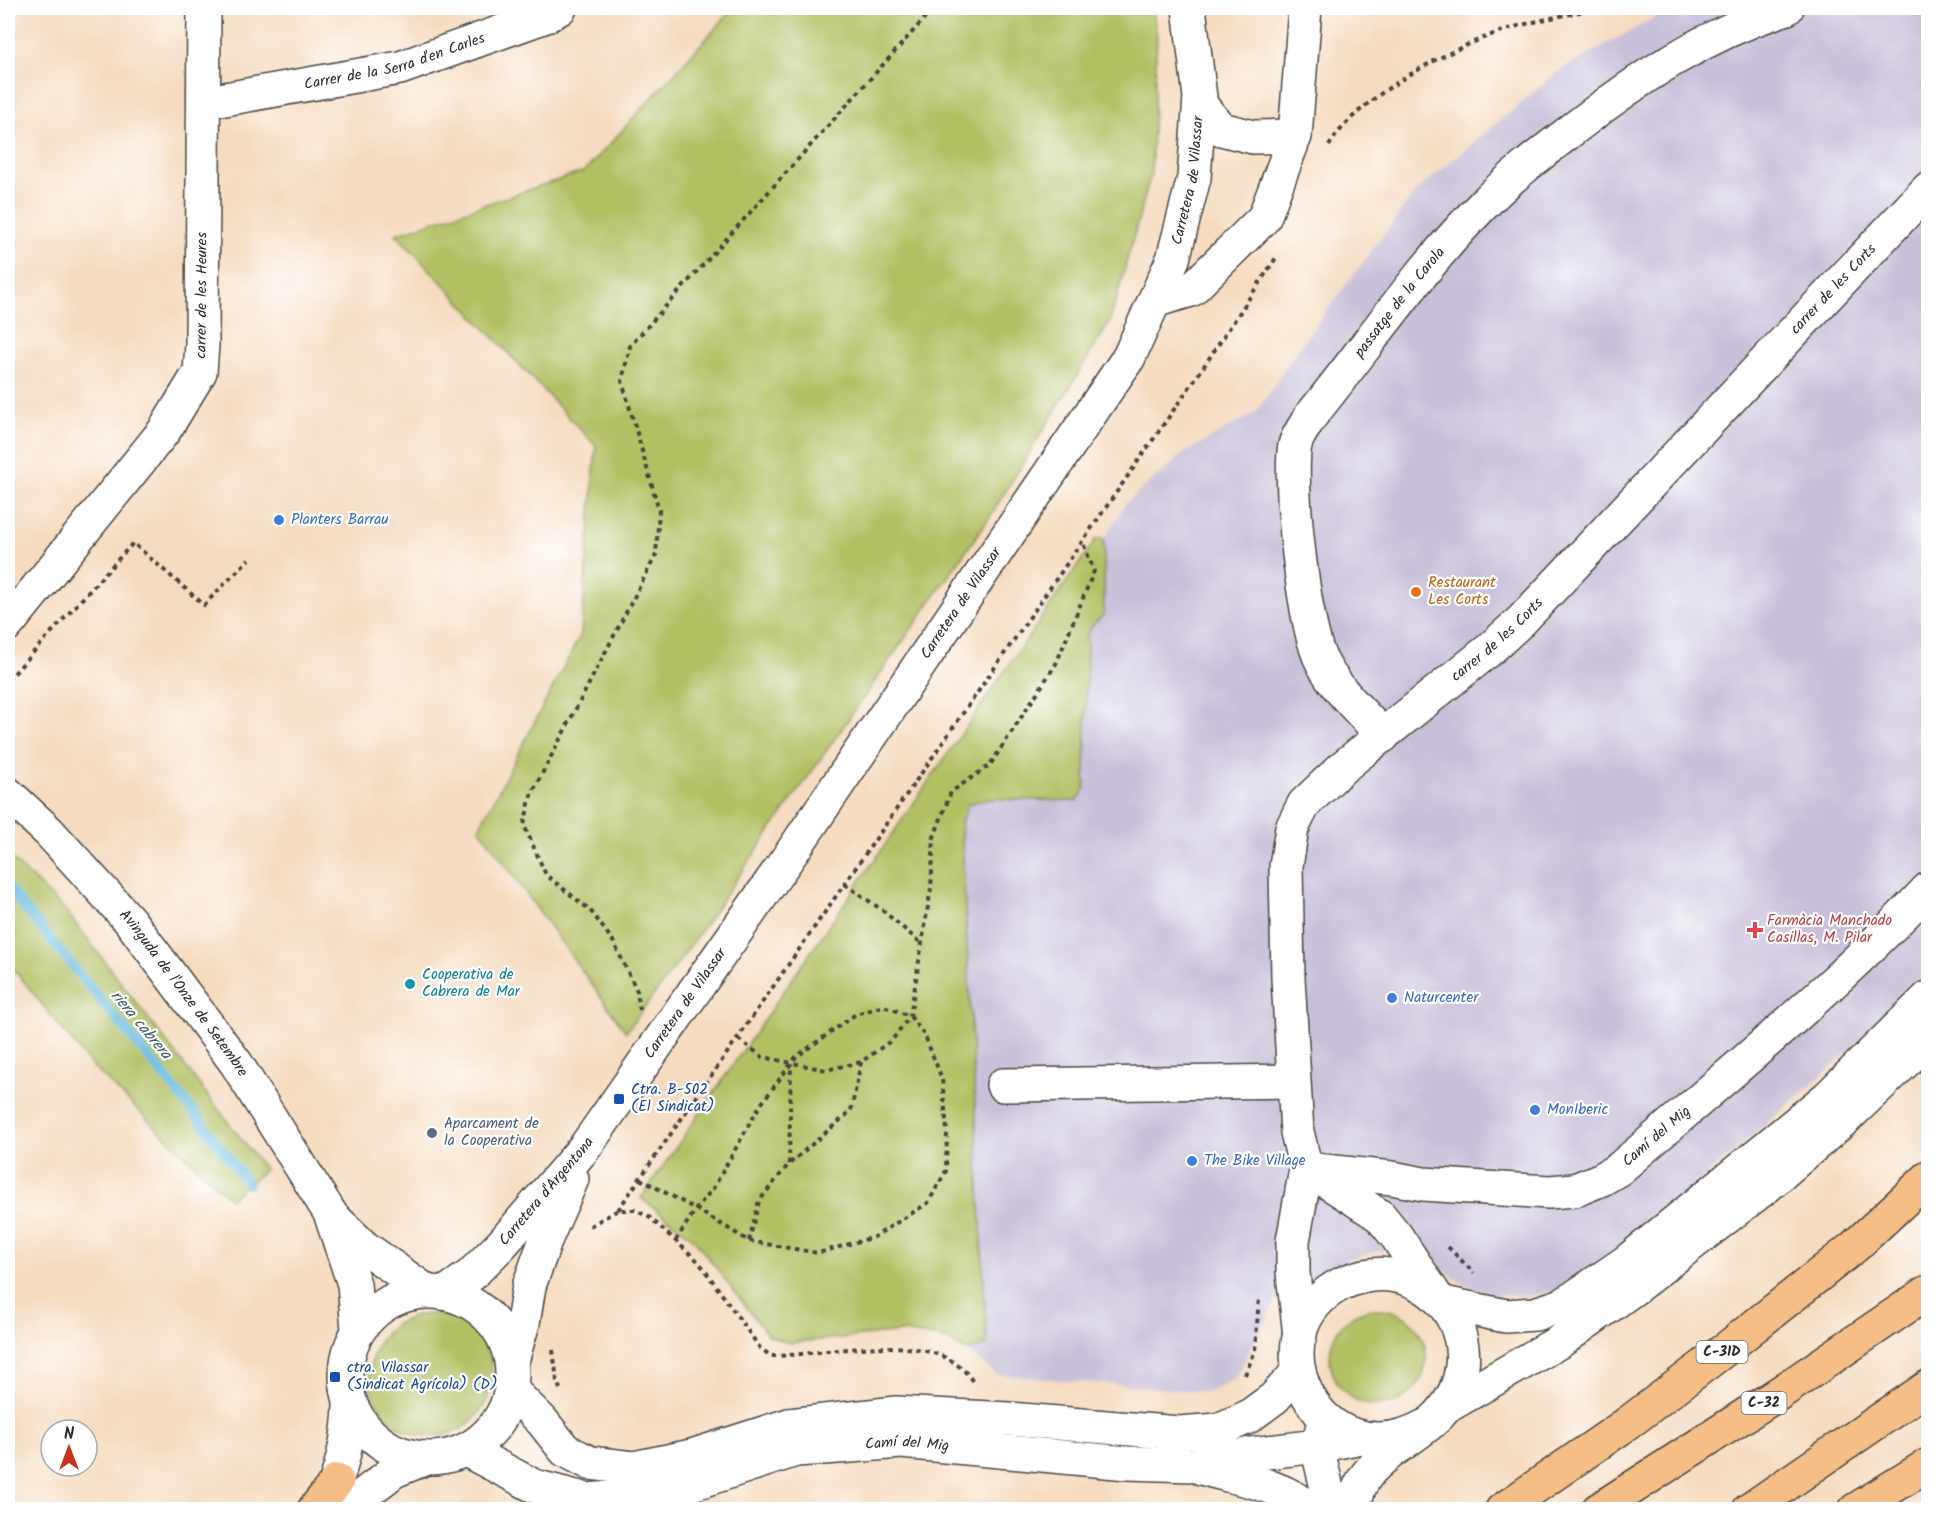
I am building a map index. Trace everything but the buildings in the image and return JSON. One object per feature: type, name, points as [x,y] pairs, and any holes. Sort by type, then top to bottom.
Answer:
[{"type":"highway","name":"C-31D","points":[[1502,1509],[1628,1423],[1727,1348],[1854,1247],[1929,1178]]},
{"type":"highway","name":"C-32","points":[[1598,1509],[1778,1394],[1929,1292]]},
{"type":"highway","points":[[1749,1509],[1929,1387]]},
{"type":"highway","points":[[1855,1509],[1929,1465]]},
{"type":"highway","points":[[314,1509],[336,1500]]},
{"type":"street","name":"carrer de les Heures","points":[[8,624],[164,431],[200,372],[204,8]]},
{"type":"street","name":"Carrer de la Serra d'en Carles","points":[[225,99],[400,68],[546,16],[560,8]]},
{"type":"street","name":"Carretera de Vilassar","points":[[585,1147],[799,843],[1129,357],[1173,259],[1194,178],[1200,104],[1188,8]]},
{"type":"street","points":[[1154,301],[1191,290],[1264,218],[1295,136],[1305,8]]},
{"type":"street","name":"passatge de la Carola","points":[[1383,736],[1321,662],[1311,629],[1294,492],[1295,444],[1310,417],[1430,263],[1482,206],[1510,180],[1615,97],[1689,49],[1758,17],[1787,8]]},
{"type":"street","points":[[1200,104],[1221,129],[1252,137],[1295,136]]},
{"type":"street","name":"carrer de les Corts","points":[[1306,1169],[1297,1132],[1293,1081],[1286,866],[1292,828],[1304,804],[1343,767],[1490,650],[1522,620],[1929,189]]},
{"type":"street","name":"Avinguda de l'Onze de Setembre","points":[[8,794],[49,832],[130,921],[236,1063],[330,1213],[364,1247],[437,1292]]},
{"type":"street","name":"Camí del Mig","points":[[1306,1169],[1392,1178],[1423,1184],[1549,1192],[1575,1190],[1602,1179],[1619,1169],[1825,991],[1929,890]]},
{"type":"street","points":[[1300,1336],[1307,1318],[1318,1302],[1337,1286],[1355,1278],[1374,1275],[1400,1276],[1423,1286],[1438,1298],[1506,1316],[1536,1314],[1563,1305],[1635,1255],[1828,1097],[1929,998]]},
{"type":"street","points":[[1355,1509],[1355,1497],[1376,1464],[1435,1417],[1559,1342],[1636,1287],[1766,1187],[1845,1119],[1929,1040]]},
{"type":"street","points":[[1003,1085],[1293,1081]]},
{"type":"street","name":"Carretera d'Argentona","points":[[437,1292],[471,1275],[502,1244],[585,1147]]},
{"type":"street","name":"Carretera d'Argentona","points":[[512,1376],[529,1286],[547,1236],[585,1147]]},
{"type":"street","points":[[1332,1509],[1318,1411],[1305,1392],[1299,1371],[1300,1336],[1293,1273],[1293,1241],[1306,1169],[1380,1216],[1450,1313],[1460,1336],[1463,1361],[1458,1386],[1435,1417]]},
{"type":"street","name":"Avinguda de l'Onze de Setembre","points":[[330,1213],[354,1284],[358,1329]]},
{"type":"street","points":[[336,1500],[350,1430],[350,1406],[345,1375],[352,1342],[358,1329],[377,1308],[397,1297],[437,1292],[479,1307],[499,1329],[512,1376],[506,1408],[495,1427],[465,1450],[448,1457],[426,1458],[399,1453],[378,1442],[350,1406]]},
{"type":"street","name":"Camí del Mig","points":[[512,1376],[542,1421],[565,1450],[590,1462],[634,1468],[692,1456],[789,1425],[896,1413],[1009,1419],[1179,1433],[1218,1430],[1248,1417],[1274,1398],[1299,1371]]},
{"type":"street","name":"Camí del Mig","points":[[465,1450],[534,1486],[587,1500],[634,1496],[694,1483],[796,1450],[901,1442],[1126,1462],[1193,1465],[1251,1454],[1321,1432],[1388,1439],[1413,1432],[1435,1417]]},
{"type":"street","points":[[336,1500],[426,1458]]},
{"type":"street","points":[[1193,1465],[1263,1483],[1295,1496],[1313,1509]]},
{"type":"path","points":[[650,1055],[637,991],[613,941],[590,910],[546,875],[524,825],[531,795],[656,555],[659,510],[622,381],[630,346],[934,8]]},
{"type":"path","points":[[1328,149],[1342,127],[1365,105],[1386,89],[1432,63],[1515,27],[1599,8]]},
{"type":"path","points":[[584,1230],[618,1210],[1220,344],[1280,253]]},
{"type":"path","points":[[738,1039],[763,1057],[826,1070],[861,1062],[892,1040],[910,1016],[931,888],[934,837],[951,792],[990,765],[1056,664],[1094,571],[1082,542]]},
{"type":"path","points":[[8,680],[133,543],[204,606],[249,559]]},
{"type":"path","points":[[845,884],[882,910],[923,944]]},
{"type":"path","points":[[640,1179],[696,1209],[749,1241],[818,1253],[874,1237],[928,1203],[946,1171],[947,1130],[942,1079],[925,1036],[910,1016],[884,1006],[856,1014],[796,1057],[759,1107],[714,1187],[696,1209],[676,1240]]},
{"type":"path","points":[[749,1241],[759,1201],[789,1164],[851,1111],[861,1062]]},
{"type":"path","points":[[789,1164],[791,1064]]},
{"type":"path","points":[[618,1210],[634,1210],[649,1217],[676,1240],[699,1262],[760,1348],[771,1356],[864,1347],[906,1347],[938,1355],[958,1365],[976,1387],[966,1387]]},
{"type":"path","points":[[1446,1245],[1479,1277]]},
{"type":"path","points":[[1238,1382],[1246,1375],[1255,1352],[1260,1291],[1293,1273]]},
{"type":"path","points":[[553,1347],[557,1381],[561,1391]]},
{"type":"shaded area","points":[[1672,8],[1928,8],[1928,975],[1888,1017],[1626,1247],[1555,1291],[1532,1296],[1492,1295],[1464,1285],[1431,1260],[1413,1251],[1378,1251],[1345,1261],[1276,1301],[1235,1379],[1208,1392],[998,1375],[967,1351],[987,1345],[961,822],[968,804],[986,799],[1077,801],[1085,789],[1087,634],[1104,614],[1104,539],[1126,503],[1183,454],[1256,412],[1298,349],[1417,190],[1559,71]]},
{"type":"green space","points":[[734,8],[1153,8],[1157,38],[1151,174],[1110,322],[989,518],[678,963],[626,1032],[479,828],[581,634],[596,446],[396,234],[585,171]]},
{"type":"green space","points":[[1096,539],[1104,539],[1104,614],[1087,634],[1085,789],[1077,801],[986,799],[968,804],[961,822],[987,1345],[967,1351],[942,1338],[902,1332],[789,1343],[768,1335],[693,1238],[641,1198]]},
{"type":"green space","points":[[8,855],[65,910],[265,1170],[230,1199],[90,1064],[8,962]]},
{"type":"green space","points":[[1378,1309],[1396,1312],[1412,1323],[1423,1339],[1426,1357],[1423,1375],[1412,1391],[1396,1402],[1378,1405],[1360,1402],[1344,1391],[1333,1375],[1330,1357],[1333,1339],[1344,1323],[1360,1312]]},
{"type":"green space","points":[[431,1314],[454,1319],[465,1324],[474,1332],[482,1341],[487,1352],[492,1375],[487,1398],[482,1409],[474,1418],[465,1426],[454,1431],[431,1436],[408,1431],[397,1426],[388,1418],[380,1409],[375,1398],[370,1375],[375,1352],[380,1341],[388,1332],[397,1324],[408,1319]]},
{"type":"waterway","name":"riera cabrera","points":[[8,888],[197,1116],[248,1184]]},
{"type":"place","name":"Planters Barrau","points":[[279,520]]},
{"type":"place","name":"Restaurant Les Corts","points":[[1416,592]]},
{"type":"place","name":"Farmàcia Manchado Casillas, M. Pilar","points":[[1755,930]]},
{"type":"place","name":"Cooperativa de Cabrera de Mar","points":[[410,984]]},
{"type":"place","name":"Naturcenter","points":[[1392,998]]},
{"type":"place","name":"Ctra. B-502 (El Sindicat)","points":[[619,1099]]},
{"type":"place","name":"MonIberic","points":[[1535,1110]]},
{"type":"place","name":"Aparcament de la Cooperativa","points":[[432,1133]]},
{"type":"place","name":"The Bike Village","points":[[1192,1161]]},
{"type":"place","name":"ctra. Vilassar (Sindicat Agrícola) (D)","points":[[335,1377]]}]
